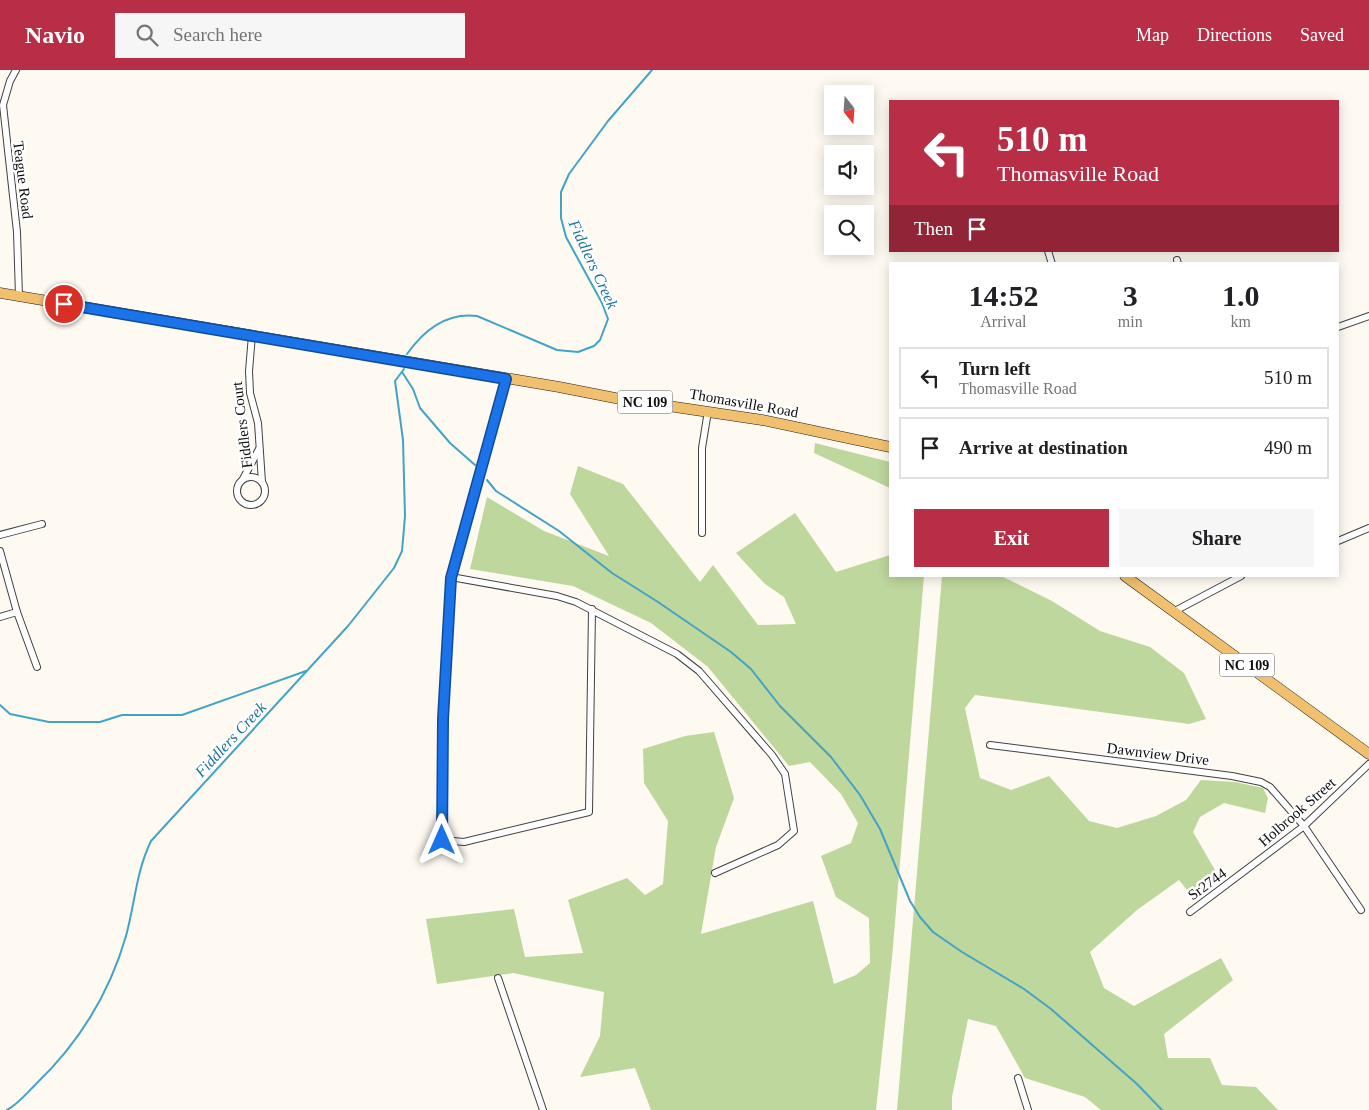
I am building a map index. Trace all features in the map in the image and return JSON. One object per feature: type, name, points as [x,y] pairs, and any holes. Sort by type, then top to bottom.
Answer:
[{"type":"main road","name":"Thomasville Road","points":[[0,293],[506,379],[762,420],[889,447]]},
{"type":"main road","name":"NC 109","points":[[1132,578],[1173,612],[1369,754]]},
{"type":"street","name":"Teague Road","points":[[16,70],[3,105],[17,232],[19,296]]},
{"type":"street","points":[[1339,327],[1369,316]]},
{"type":"street","name":"Fiddlers Court","points":[[252,335],[249,371],[250,392],[258,423],[262,482],[265,491],[264,497],[254,505],[242,502],[237,491],[242,480],[254,477],[262,482]]},
{"type":"street","points":[[506,379],[451,578],[443,719],[442,840],[464,842],[589,812],[592,610]]},
{"type":"street","points":[[702,533],[702,448],[708,411]]},
{"type":"street","points":[[242,480],[259,449]]},
{"type":"street","points":[[0,535],[42,524]]},
{"type":"street","points":[[1339,541],[1369,528]]},
{"type":"street","points":[[0,551],[16,612],[37,667]]},
{"type":"street","points":[[1173,612],[1239,577]]},
{"type":"street","points":[[451,578],[557,596],[592,610],[677,654],[699,671],[772,754],[785,774],[794,831],[778,845],[715,873]]},
{"type":"street","points":[[0,617],[16,612]]},
{"type":"street","name":"Dawnview Drive","points":[[990,745],[1232,776],[1261,782],[1270,787],[1304,826],[1361,910]]},
{"type":"street","name":"Holbrook Street","points":[[1239,877],[1304,826],[1369,764]]},
{"type":"street","name":"Sr2744","points":[[1190,912],[1239,877]]},
{"type":"street","points":[[498,978],[543,1110]]},
{"type":"street","points":[[1018,1078],[1028,1110]]},
{"type":"green space","points":[[815,443],[889,462],[889,488],[814,453]]},
{"type":"green space","points":[[578,466],[623,484],[700,582],[713,565],[758,625],[796,624],[784,597],[765,584],[736,553],[795,513],[836,572],[889,555],[889,577],[924,577],[892,958],[876,1110],[651,1110],[635,1068],[580,1077],[600,1036],[604,992],[513,973],[437,984],[426,919],[514,909],[525,957],[583,953],[568,900],[627,878],[645,895],[663,884],[668,821],[644,783],[643,749],[685,736],[714,732],[734,798],[716,847],[701,934],[813,901],[834,984],[856,975],[870,963],[869,918],[836,897],[821,856],[851,843],[858,823],[841,794],[810,762],[789,766],[708,667],[651,623],[573,586],[470,569],[487,497],[544,531],[609,556],[570,494]]},
{"type":"green space","points":[[942,577],[1003,577],[1052,601],[1100,631],[1150,647],[1184,673],[1206,719],[1189,724],[975,695],[965,708],[980,778],[1011,790],[1049,776],[1089,821],[1117,828],[1156,816],[1186,800],[1201,780],[1235,782],[1263,788],[1268,798],[1265,813],[1224,803],[1200,817],[1193,832],[1219,877],[1191,895],[1179,880],[1137,910],[1090,952],[1104,988],[1134,1006],[1221,958],[1233,980],[1164,1034],[1168,1058],[1210,1058],[1222,1085],[1256,1087],[1278,1110],[1101,1110],[1085,1097],[1025,1078],[996,1026],[968,1019],[952,1097],[952,1110],[897,1110]]},
{"type":"waterway","name":"Fiddlers Creek","points":[[407,354],[421,337],[437,324],[455,317],[466,316],[477,316],[557,350],[578,352],[594,346],[600,340],[608,319],[602,303],[566,237],[561,218],[561,192],[569,174],[608,121],[652,70]]},
{"type":"waterway","name":"Fiddlers Creek","points":[[7,1110],[22,1099],[51,1069],[91,1017],[119,958],[129,924],[142,864],[151,841],[348,626],[394,568],[402,551],[405,516],[403,440],[395,381],[404,369]]},
{"type":"waterway","points":[[402,372],[413,389],[420,408],[450,443],[475,465]]},
{"type":"waterway","points":[[487,480],[496,491],[559,531],[612,573],[731,652],[751,669],[780,706],[831,757],[860,795],[880,829],[910,901],[920,917],[933,932],[962,952],[1024,989],[1051,1009],[1137,1084],[1162,1110]]},
{"type":"waterway","points":[[0,705],[10,714],[49,722],[100,722],[122,715],[182,715],[306,671]]},
{"type":"route","points":[[64,304],[506,379],[451,578],[443,719],[442,840]]}]
